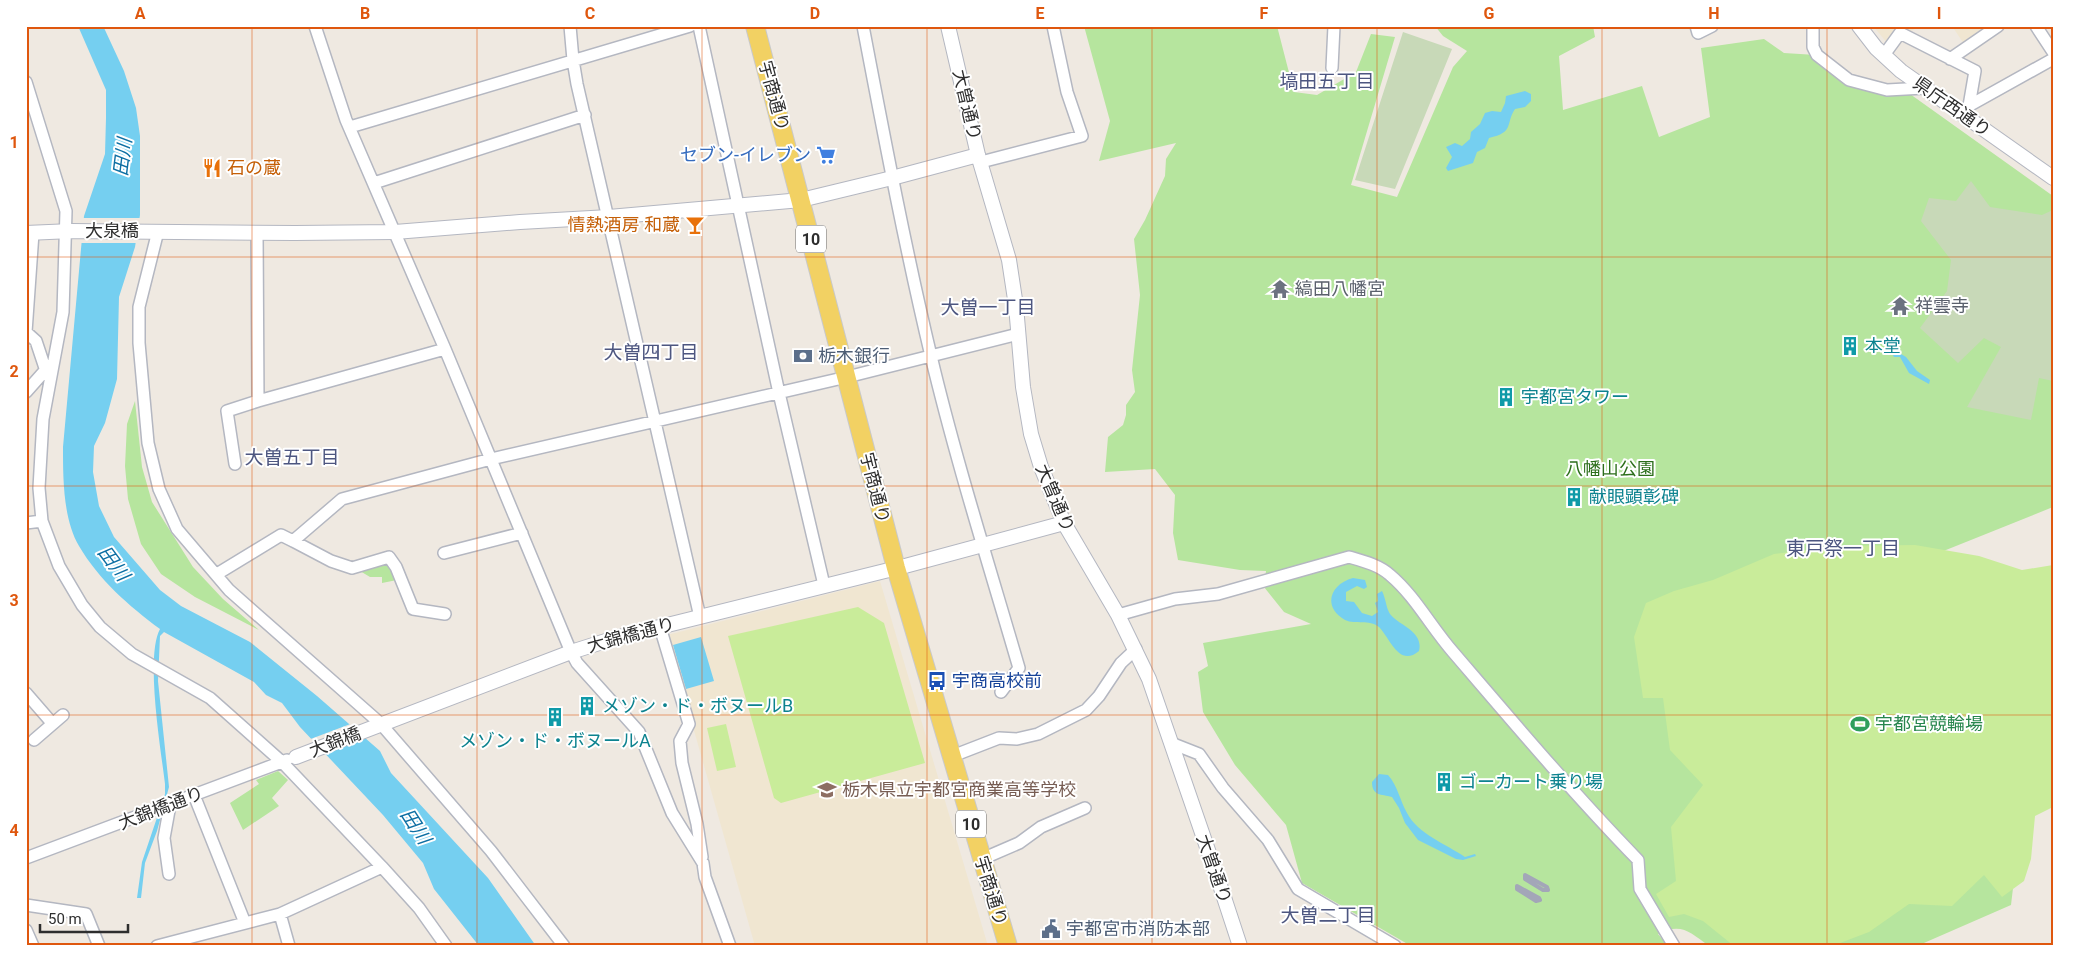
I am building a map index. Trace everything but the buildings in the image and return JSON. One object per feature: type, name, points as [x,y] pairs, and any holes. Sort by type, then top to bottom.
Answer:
[{"type":"main road","name":"宇商通り","points":[[755,26],[896,568],[950,757],[1008,946]]},
{"type":"street","points":[[315,26],[346,120],[445,349],[571,652],[577,663],[638,732],[672,813],[703,863]]},
{"type":"street","points":[[570,26],[573,60],[585,115],[700,617]]},
{"type":"street","points":[[350,127],[573,60],[664,30],[690,26]]},
{"type":"street","points":[[699,26],[778,393],[824,585]]},
{"type":"street","points":[[863,26],[892,178],[931,356],[982,544],[1019,668],[1001,692]]},
{"type":"street","name":"大曽通り","points":[[948,26],[980,158],[1009,260],[1023,388],[1031,434],[1041,467],[1064,523],[1118,615],[1149,679],[1240,946]]},
{"type":"street","points":[[980,158],[1082,136],[1067,92],[1053,26]]},
{"type":"street","points":[[1332,68],[1334,26]]},
{"type":"street","points":[[1696,26],[1698,33],[1712,26]]},
{"type":"street","points":[[1813,26],[1813,47],[1817,55],[1849,80],[1887,90],[1924,88]]},
{"type":"street","name":"県庁西通り","points":[[1859,26],[1900,71],[1924,88],[1964,109],[2053,178]]},
{"type":"street","points":[[1950,59],[1998,26]]},
{"type":"street","points":[[2036,26],[2053,52]]},
{"type":"street","points":[[1884,55],[1900,33],[1975,71],[1964,109]]},
{"type":"street","points":[[1964,109],[2053,59]]},
{"type":"street","points":[[26,82],[66,211],[68,231],[63,312],[49,367],[42,419],[39,488],[42,521],[59,566],[82,605],[100,627],[132,654],[210,698],[282,762],[419,908],[446,946]]},
{"type":"street","points":[[374,183],[585,115]]},
{"type":"street","name":"大泉橋","points":[[29,233],[68,231],[395,232],[609,217],[801,200],[980,158]]},
{"type":"street","points":[[155,231],[139,307],[139,343],[148,443],[160,489],[177,529],[229,590],[378,725],[492,852],[564,946]]},
{"type":"street","points":[[29,233],[26,332],[36,341],[49,367]]},
{"type":"street","points":[[258,233],[258,401]]},
{"type":"street","points":[[293,541],[342,499],[491,459],[847,377],[1018,334]]},
{"type":"street","points":[[235,464],[227,411],[445,349]]},
{"type":"street","points":[[26,392],[49,367]]},
{"type":"street","points":[[26,523],[42,521]]},
{"type":"street","name":"大錦橋通り","points":[[378,725],[571,652],[660,627],[896,568],[1064,523]]},
{"type":"street","points":[[444,553],[522,533]]},
{"type":"street","points":[[216,574],[282,535],[331,561],[352,568],[389,557],[396,566],[412,609],[445,614]]},
{"type":"street","points":[[1118,615],[1175,599],[1218,594],[1349,557],[1369,562],[1390,574],[1414,600],[1443,641],[1490,696],[1638,860],[1640,889],[1674,946]]},
{"type":"street","points":[[660,627],[688,724],[680,740],[682,763],[697,824],[705,878],[730,946]]},
{"type":"street","points":[[950,757],[1000,738],[1017,739],[1038,734],[1086,710],[1099,696],[1121,663],[1136,649]]},
{"type":"street","points":[[26,692],[52,723]]},
{"type":"street","points":[[34,740],[63,715]]},
{"type":"street","name":"大錦橋","points":[[296,757],[378,725]]},
{"type":"street","points":[[1171,743],[1199,754],[1223,788],[1268,840],[1298,889],[1395,946]]},
{"type":"street","name":"大錦橋通り","points":[[29,854],[296,757]]},
{"type":"street","points":[[194,795],[245,923]]},
{"type":"street","points":[[169,874],[164,838],[170,804]]},
{"type":"street","points":[[982,859],[1019,842],[1041,827],[1085,808]]},
{"type":"street","points":[[157,946],[280,914],[382,867]]},
{"type":"street","points":[[26,905],[86,914],[99,946]]},
{"type":"street","points":[[280,914],[288,946]]},
{"type":"street","points":[[26,930],[34,946]]},
{"type":"shaded area","points":[[1873,26],[1920,26],[1888,44]]},
{"type":"shaded area","points":[[1952,26],[1991,26],[1964,44]]},
{"type":"shaded area","name":"栃木県立宇都宮商業高等学校","points":[[880,581],[988,946],[755,946],[667,635]]},
{"type":"green space","name":"八幡山公園","points":[[1084,26],[1277,26],[1294,92],[1317,95],[1356,72],[1371,34],[1395,37],[1351,185],[1397,197],[1453,67],[1467,51],[1443,36],[1435,26],[1593,26],[1595,37],[1559,56],[1563,110],[1642,86],[1659,137],[1710,117],[1701,48],[1764,39],[1784,53],[1816,55],[1882,93],[1910,94],[2053,196],[2053,507],[1936,554],[2023,804],[2011,905],[1917,946],[1709,946],[1685,930],[1673,929],[1658,934],[1668,946],[1411,946],[1302,883],[1286,825],[1235,765],[1203,712],[1198,672],[1208,666],[1203,643],[1311,624],[1284,612],[1264,587],[1266,571],[1240,570],[1178,560],[1173,533],[1175,495],[1155,469],[1105,472],[1108,437],[1123,425],[1126,405],[1135,392],[1132,370],[1140,295],[1134,239],[1165,176],[1166,159],[1176,143],[1099,161],[1110,121]]},
{"type":"green space","points":[[1403,32],[1452,49],[1395,189],[1355,180]]},
{"type":"green space","points":[[1971,181],[1990,207],[2042,215],[2053,210],[2053,381],[2039,378],[2031,420],[1967,407],[2001,347],[1984,338],[1958,363],[1920,328],[1947,291],[1951,260],[1921,221],[1929,198],[1956,201]]},
{"type":"green space","points":[[135,401],[142,467],[152,502],[193,567],[223,599],[259,630],[195,597],[161,574],[141,544],[128,499],[125,466],[127,424]]},
{"type":"green space","name":"宇都宮競輪場","points":[[1915,545],[1979,556],[2022,570],[2053,565],[2053,807],[2035,816],[2031,859],[2024,881],[2002,897],[1984,875],[1952,906],[1909,904],[1869,932],[1840,943],[1840,946],[1734,946],[1703,921],[1684,914],[1669,917],[1656,894],[1676,881],[1671,827],[1703,785],[1670,750],[1663,698],[1643,698],[1634,637],[1646,603],[1674,591],[1713,580],[1774,554],[1838,546]]},
{"type":"green space","points":[[381,563],[388,564],[397,580],[382,583],[382,577],[370,577],[360,571]]},
{"type":"green space","points":[[858,607],[884,623],[925,763],[781,803],[774,798],[728,636]]},
{"type":"green space","points":[[726,724],[736,767],[717,771],[707,728]]},
{"type":"green space","points":[[278,771],[288,780],[272,798],[279,806],[243,830],[230,803],[259,784],[256,780]]},
{"type":"water","name":"田川","points":[[78,26],[103,26],[124,71],[136,108],[140,136],[140,215],[135,247],[119,297],[117,379],[105,423],[94,446],[93,472],[99,506],[114,537],[160,590],[181,606],[250,642],[317,696],[380,751],[391,773],[488,878],[536,946],[479,946],[434,889],[423,863],[383,815],[300,727],[282,703],[266,695],[254,682],[164,632],[160,636],[158,681],[169,787],[157,831],[145,863],[141,898],[137,898],[142,862],[165,794],[154,681],[156,642],[160,629],[115,592],[79,546],[70,524],[64,485],[63,447],[84,216],[105,154],[106,90]]},
{"type":"water","points":[[1525,91],[1531,94],[1531,101],[1525,107],[1515,109],[1506,130],[1497,136],[1489,138],[1485,148],[1477,152],[1473,163],[1448,171],[1446,168],[1452,157],[1446,147],[1455,143],[1462,146],[1470,139],[1471,132],[1480,124],[1485,113],[1492,111],[1501,112],[1506,96]]},
{"type":"water","points":[[1891,340],[1896,351],[1906,357],[1917,371],[1930,380],[1929,384],[1909,373],[1900,357],[1894,357],[1888,346]]},
{"type":"water","points":[[1353,578],[1365,580],[1367,587],[1364,589],[1357,586],[1346,592],[1346,601],[1354,602],[1362,613],[1372,616],[1378,612],[1375,603],[1378,601],[1377,594],[1382,591],[1390,614],[1418,638],[1420,644],[1419,651],[1406,656],[1400,654],[1379,627],[1371,623],[1345,620],[1338,615],[1331,603],[1334,590],[1345,581]]},
{"type":"water","points":[[701,637],[714,681],[686,689],[673,645]]},
{"type":"water","points":[[1379,774],[1388,775],[1397,789],[1407,813],[1425,833],[1465,857],[1475,854],[1476,856],[1463,860],[1456,859],[1418,840],[1405,823],[1392,797],[1378,794],[1372,787],[1372,782]]},
{"type":"pier","points":[[82,218],[142,218],[138,243],[79,243]]},
{"type":"pier","points":[[353,723],[369,737],[323,755],[308,740]]},
{"type":"railway","points":[[1525,875],[1547,887],[1548,890],[1543,890],[1525,879],[1525,875]]},
{"type":"railway","points":[[1517,886],[1539,898],[1540,900],[1536,901],[1517,889],[1517,886]]},
{"type":"place","name":"セブン-イレブン","points":[[826,155]]},
{"type":"place","name":"石の蔵","points":[[212,168]]},
{"type":"place","name":"情熱酒房 和蔵","points":[[695,225]]},
{"type":"place","name":"縞田八幡宮","points":[[1280,289]]},
{"type":"place","name":"祥雲寺","points":[[1900,306]]},
{"type":"place","name":"本堂","points":[[1850,346]]},
{"type":"place","name":"栃木銀行","points":[[803,356]]},
{"type":"place","name":"宇都宮タワー","points":[[1506,397]]},
{"type":"place","name":"献眼顕彰碑","points":[[1574,497]]},
{"type":"place","name":"宇商高校前","points":[[937,681]]},
{"type":"place","name":"メゾン・ド・ボヌールB","points":[[587,706]]},
{"type":"place","name":"メゾン・ド・ボヌールA","points":[[555,717]]},
{"type":"place","name":"宇都宮競輪場","points":[[1860,724]]},
{"type":"place","name":"ゴーカート乗り場","points":[[1444,782]]},
{"type":"place","name":"栃木県立宇都宮商業高等学校","points":[[827,790]]},
{"type":"place","name":"宇都宮市消防本部","points":[[1051,929]]},
{"type":"district","name":"塙田五丁目","points":[[1327,81]]},
{"type":"district","name":"大曽一丁目","points":[[988,307]]},
{"type":"district","name":"大曽四丁目","points":[[651,352]]},
{"type":"district","name":"大曽五丁目","points":[[292,457]]},
{"type":"district","name":"東戸祭一丁目","points":[[1843,548]]},
{"type":"district","name":"大曽二丁目","points":[[1328,915]]}]
